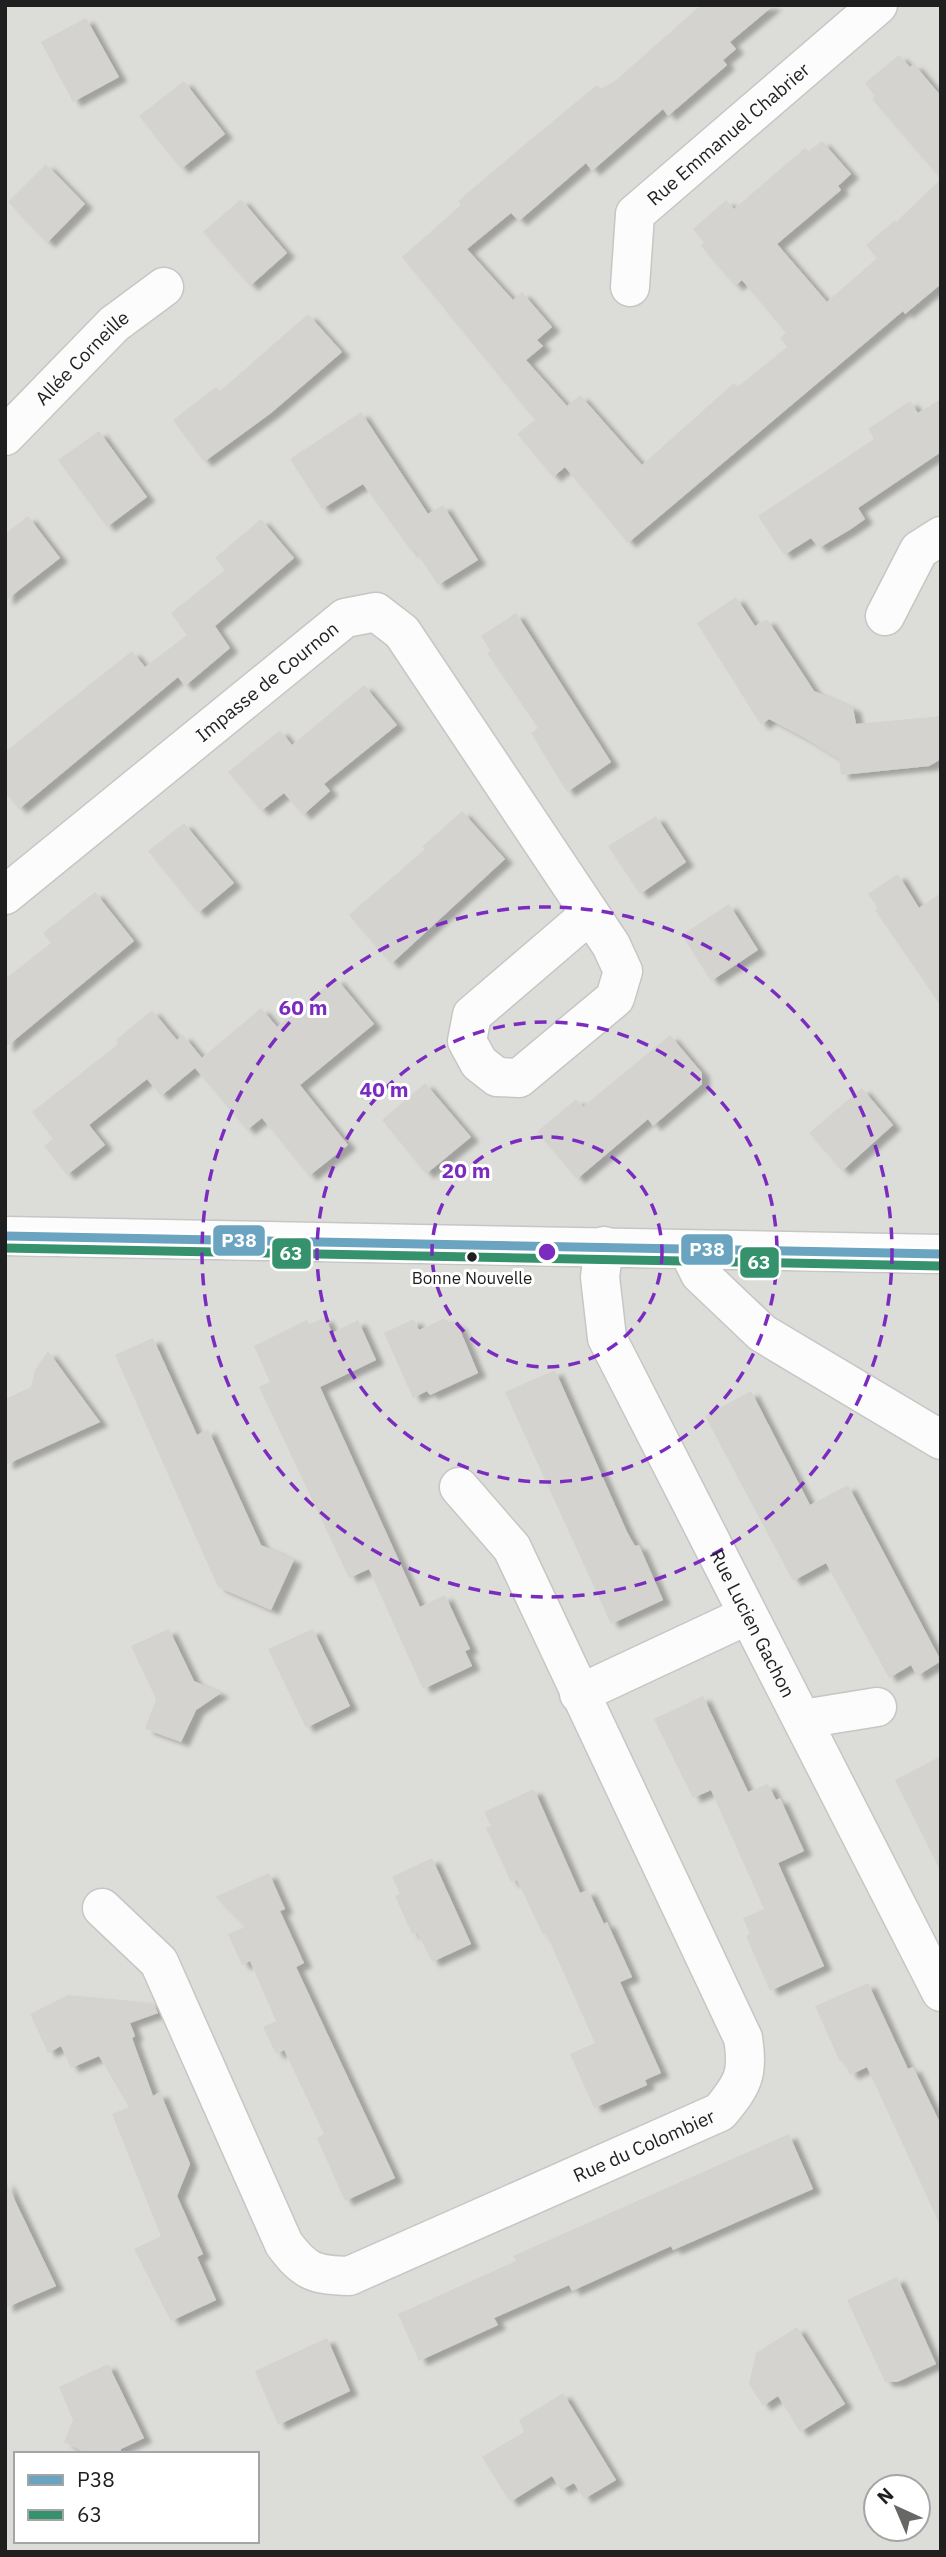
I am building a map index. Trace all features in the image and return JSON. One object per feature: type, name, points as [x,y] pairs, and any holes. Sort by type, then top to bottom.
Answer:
[{"type":"street","name":"Rue Emmanuel Chabrier","points":[[630,287],[635,214],[878,5]]},
{"type":"street","name":"Allée Corneille","points":[[5,436],[114,324],[164,287]]},
{"type":"street","points":[[885,616],[919,550],[941,536]]},
{"type":"street","name":"Impasse de Cournon","points":[[5,895],[345,618],[376,612],[402,632],[590,914]]},
{"type":"street","points":[[5,1236],[941,1254]]},
{"type":"street","name":"Rue Lucien Gachon","points":[[604,1246],[600,1278],[607,1338],[941,1992]]},
{"type":"street","points":[[688,1250],[700,1274],[762,1333],[941,1440]]},
{"type":"street","name":"Rue du Colombier","points":[[102,1908],[159,1962],[284,2244],[300,2266],[320,2275],[349,2276],[720,2112],[741,2086],[747,2063],[743,2038],[512,1548],[459,1487]]},
{"type":"street","points":[[579,1694],[748,1615]]},
{"type":"street","points":[[803,1719],[877,1707]]},
{"type":"shaded area","points":[[5,5],[941,5],[941,2552],[5,2552]]},
{"type":"building","points":[[701,5],[774,5],[730,42],[736,49],[723,60],[727,65],[668,116],[663,109],[592,171],[586,163],[519,221],[511,213],[467,249],[513,300],[522,292],[552,327],[537,340],[543,346],[526,360],[567,406],[580,395],[642,465],[734,383],[738,387],[787,347],[780,338],[786,333],[742,280],[735,286],[701,246],[704,242],[693,229],[726,200],[734,209],[805,148],[809,151],[822,141],[851,174],[838,186],[841,190],[777,244],[827,302],[877,258],[866,245],[895,220],[896,222],[941,179],[941,284],[905,314],[903,311],[628,543],[565,467],[553,477],[517,434],[535,420],[402,257],[461,205],[458,201],[524,145],[597,85],[601,89],[615,81]]},
{"type":"building","points":[[86,18],[119,77],[73,102],[41,42]]},
{"type":"building","points":[[899,55],[910,67],[914,64],[941,96],[941,179],[872,99],[875,96],[865,83]]},
{"type":"building","points":[[184,81],[225,134],[181,169],[139,116]]},
{"type":"building","points":[[46,164],[85,204],[47,243],[8,202]]},
{"type":"building","points":[[241,199],[287,253],[250,286],[203,232]]},
{"type":"building","points":[[308,314],[342,352],[271,413],[204,462],[173,420],[216,387],[220,391]]},
{"type":"building","points":[[941,399],[941,452],[858,508],[865,519],[851,529],[819,548],[811,538],[784,555],[758,516],[874,439],[868,429],[910,401],[918,413]]},
{"type":"building","points":[[361,412],[428,514],[443,505],[478,560],[438,585],[415,550],[412,552],[363,484],[322,509],[290,459]]},
{"type":"building","points":[[99,431],[147,497],[107,527],[58,460]]},
{"type":"building","points":[[28,516],[60,558],[5,601],[5,534]]},
{"type":"building","points":[[261,519],[294,558],[215,626],[230,648],[185,686],[178,677],[19,809],[5,792],[5,752],[132,651],[145,667],[187,635],[171,613],[225,570],[215,558]]},
{"type":"building","points":[[736,597],[755,626],[767,619],[814,691],[853,708],[856,724],[941,716],[941,759],[929,766],[841,775],[839,759],[769,719],[761,725],[697,623]]},
{"type":"building","points":[[516,613],[611,762],[567,792],[531,733],[538,728],[487,653],[491,651],[481,636]]},
{"type":"building","points":[[364,685],[397,725],[324,784],[330,791],[303,815],[284,793],[261,811],[228,772],[280,730],[292,745]]},
{"type":"building","points":[[462,811],[505,859],[391,964],[349,915],[425,849],[422,847]]},
{"type":"building","points":[[656,816],[686,862],[640,894],[608,846]]},
{"type":"building","points":[[184,823],[234,883],[198,913],[148,851]]},
{"type":"building","points":[[898,874],[919,908],[941,893],[941,1006],[875,910],[878,908],[868,894]]},
{"type":"building","points":[[95,892],[134,941],[5,1048],[5,979],[51,943],[43,933]]},
{"type":"building","points":[[729,904],[758,950],[711,981],[682,935]]},
{"type":"building","points":[[336,978],[374,1024],[300,1085],[348,1145],[309,1176],[262,1118],[247,1130],[195,1068],[161,1096],[147,1079],[89,1125],[105,1145],[67,1175],[44,1146],[53,1139],[32,1112],[118,1044],[116,1040],[152,1010],[177,1040],[183,1035],[202,1058],[261,1008],[277,1027]]},
{"type":"building","points":[[670,1035],[702,1073],[702,1084],[653,1126],[648,1119],[577,1179],[537,1132],[576,1099],[583,1107]]},
{"type":"building","points":[[425,1083],[471,1137],[426,1174],[382,1120]]},
{"type":"building","points":[[862,1088],[893,1125],[842,1171],[809,1133]]},
{"type":"building","points":[[325,1317],[332,1333],[358,1320],[376,1360],[320,1387],[420,1607],[445,1595],[470,1649],[465,1651],[472,1666],[423,1689],[369,1569],[349,1578],[259,1387],[270,1382],[254,1346],[307,1320],[309,1325]]},
{"type":"building","points":[[414,1319],[419,1330],[443,1319],[458,1325],[478,1373],[430,1395],[427,1391],[413,1398],[384,1333]]},
{"type":"building","points":[[153,1338],[197,1435],[208,1429],[261,1545],[294,1560],[271,1610],[218,1587],[115,1355]]},
{"type":"building","points":[[48,1351],[100,1422],[5,1465],[5,1399],[31,1387],[35,1370]]},
{"type":"building","points":[[555,1370],[627,1532],[635,1546],[639,1545],[663,1600],[611,1624],[505,1392]]},
{"type":"building","points":[[751,1391],[810,1505],[848,1485],[941,1661],[917,1676],[911,1665],[889,1678],[826,1563],[793,1581],[705,1416]]},
{"type":"building","points":[[169,1629],[194,1681],[221,1693],[196,1710],[181,1742],[145,1729],[156,1699],[131,1646]]},
{"type":"building","points":[[313,1629],[350,1706],[306,1728],[268,1649]]},
{"type":"building","points":[[703,1696],[748,1792],[768,1784],[776,1800],[780,1798],[804,1851],[778,1863],[824,1966],[770,1991],[746,1936],[750,1934],[743,1918],[764,1909],[711,1790],[693,1798],[654,1719]]},
{"type":"building","points":[[941,1756],[941,1872],[895,1780]]},
{"type":"building","points":[[534,1789],[580,1893],[588,1890],[604,1924],[607,1922],[632,1977],[620,1982],[661,2073],[645,2080],[647,2085],[594,2108],[570,2054],[595,2043],[546,1933],[543,1935],[517,1880],[511,1882],[486,1828],[491,1826],[484,1812]]},
{"type":"building","points":[[432,1858],[471,1944],[432,1962],[417,1932],[412,1934],[395,1896],[400,1894],[392,1877]]},
{"type":"building","points":[[269,1873],[285,1909],[280,1911],[304,1963],[296,1967],[395,2178],[345,2201],[317,2138],[324,2134],[284,2050],[276,2054],[263,2027],[276,2021],[250,1961],[242,1965],[228,1934],[245,1927],[215,1897]]},
{"type":"building","points":[[868,1983],[908,2069],[913,2067],[941,2125],[941,2227],[867,2067],[850,2075],[844,2060],[840,2062],[815,2006]]},
{"type":"building","points":[[68,1995],[153,2003],[158,2013],[130,2023],[135,2036],[132,2038],[153,2096],[160,2092],[190,2164],[177,2196],[203,2254],[197,2257],[216,2300],[171,2321],[134,2249],[161,2236],[112,2114],[129,2107],[99,2056],[71,2068],[61,2046],[48,2053],[30,2014]]},
{"type":"building","points":[[789,2134],[813,2189],[673,2250],[671,2246],[572,2291],[569,2285],[494,2318],[498,2325],[419,2361],[398,2314],[516,2261],[513,2256]]},
{"type":"building","points":[[5,2180],[56,2286],[5,2308]]},
{"type":"building","points":[[897,2277],[936,2364],[897,2382],[885,2382],[847,2300]]},
{"type":"building","points":[[797,2327],[845,2404],[800,2432],[778,2396],[763,2406],[749,2384],[756,2353]]},
{"type":"building","points":[[327,2338],[350,2391],[278,2425],[255,2371]]},
{"type":"building","points":[[108,2364],[144,2438],[121,2449],[120,2452],[84,2452],[64,2442],[73,2420],[59,2387]]},
{"type":"building","points":[[563,2393],[616,2480],[584,2499],[574,2483],[561,2490],[552,2476],[510,2502],[482,2457],[524,2432],[519,2420]]},
{"type":"transit line","name":"P38","points":[[5,1236],[941,1254]]},
{"type":"transit line","name":"63","points":[[5,1248],[941,1266]]},
{"type":"place","name":"Bonne Nouvelle","points":[[472,1257]]}]
